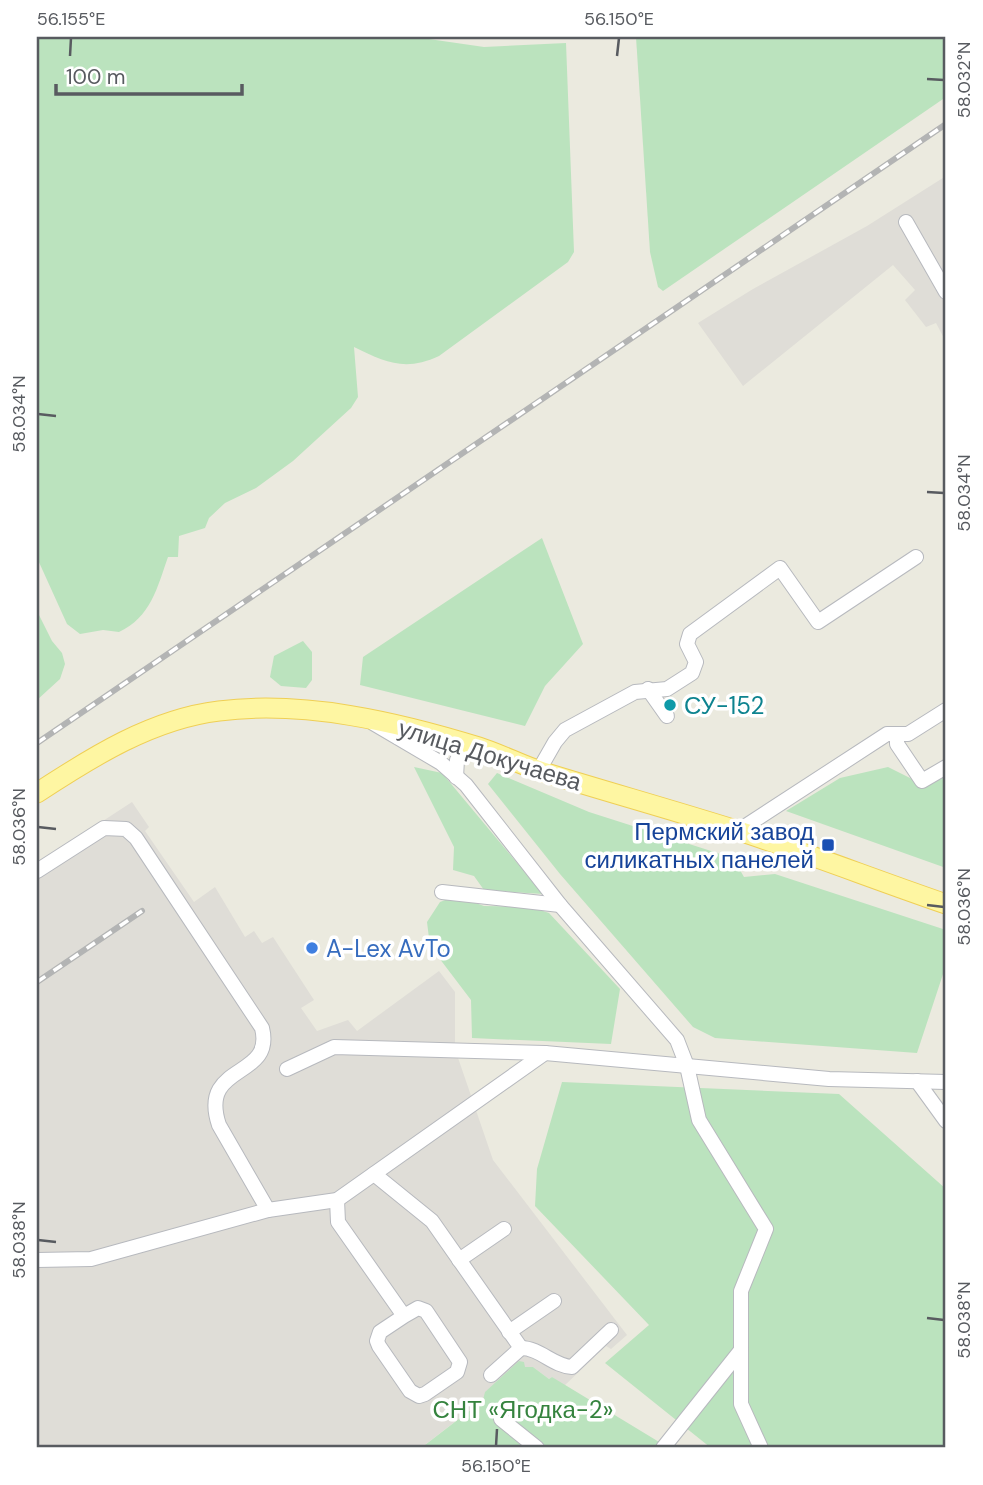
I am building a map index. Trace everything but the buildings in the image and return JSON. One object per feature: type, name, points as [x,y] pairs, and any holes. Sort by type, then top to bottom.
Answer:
[{"type":"main road","name":"улица Докучаева","points":[[37,793],[96,754],[164,724],[191,716],[243,708],[292,708],[362,717],[468,744],[539,771],[738,831],[946,904]]},
{"type":"street","points":[[906,222],[946,292]]},
{"type":"street","points":[[539,771],[565,730],[635,692],[667,689],[692,673],[696,662],[687,644],[690,634],[780,568],[817,622],[916,558]]},
{"type":"street","points":[[648,689],[667,716]]},
{"type":"street","points":[[738,831],[887,734],[908,734],[946,710]]},
{"type":"street","points":[[362,717],[441,763],[466,785],[560,905],[677,1040],[687,1066],[699,1120],[766,1229],[741,1291],[741,1404],[761,1448]]},
{"type":"street","points":[[897,734],[897,744],[922,781],[946,767]]},
{"type":"street","points":[[456,777],[457,760],[468,744]]},
{"type":"street","points":[[37,871],[104,828],[126,829],[136,838],[262,1028],[264,1037],[261,1054],[224,1081],[217,1090],[215,1114],[268,1210]]},
{"type":"street","points":[[442,892],[560,905]]},
{"type":"street","points":[[287,1069],[334,1047],[545,1053],[829,1079],[946,1082]]},
{"type":"street","points":[[37,1260],[91,1259],[268,1210],[337,1200],[545,1053]]},
{"type":"street","points":[[917,1081],[946,1121]]},
{"type":"street","points":[[374,1174],[432,1221],[521,1348],[536,1350],[562,1366],[572,1367],[611,1330]]},
{"type":"street","points":[[337,1200],[338,1222],[404,1316]]},
{"type":"street","points":[[459,1260],[504,1229]]},
{"type":"street","points":[[509,1332],[554,1301]]},
{"type":"street","points":[[418,1308],[426,1311],[460,1363],[457,1372],[419,1396],[410,1391],[377,1341],[380,1332],[404,1316],[418,1308]]},
{"type":"street","points":[[491,1375],[521,1348]]},
{"type":"street","points":[[663,1448],[741,1350]]},
{"type":"street","points":[[501,1419],[537,1448]]},
{"type":"shaded area","points":[[946,176],[946,342],[936,323],[926,327],[905,300],[915,290],[893,265],[743,386],[698,323],[753,289],[867,226]]},
{"type":"shaded area","points":[[132,802],[149,827],[145,831],[194,902],[215,887],[245,937],[254,931],[262,943],[273,937],[314,1000],[301,1008],[317,1031],[348,1020],[357,1031],[439,971],[455,992],[455,1049],[493,1160],[627,1335],[611,1349],[606,1346],[564,1386],[533,1367],[483,1400],[426,1444],[428,1448],[37,1448],[37,864]]},
{"type":"green space","points":[[37,37],[415,37],[484,47],[566,43],[574,252],[568,262],[439,356],[427,361],[395,363],[354,347],[358,397],[351,408],[293,461],[256,488],[225,503],[209,518],[205,528],[179,536],[178,557],[168,557],[146,610],[130,626],[119,632],[103,630],[80,634],[67,624],[38,560],[37,562]]},
{"type":"green space","points":[[636,37],[946,37],[946,97],[663,291],[658,287],[650,252]]},
{"type":"green space","points":[[542,538],[583,644],[545,686],[525,726],[360,685],[363,657]]},
{"type":"green space","points":[[37,611],[52,641],[62,653],[65,664],[60,679],[37,700]]},
{"type":"green space","points":[[303,641],[312,652],[312,680],[306,688],[281,686],[270,677],[274,656]]},
{"type":"green space","points":[[414,767],[442,773],[543,894],[484,890],[474,876],[453,870],[454,847]]},
{"type":"green space","points":[[888,767],[924,785],[946,775],[946,868],[786,811],[840,778]]},
{"type":"green space","points":[[497,773],[589,812],[733,858],[744,877],[775,874],[946,930],[946,965],[917,1053],[715,1038],[693,1027],[560,874],[488,784]]},
{"type":"green space","points":[[456,896],[484,906],[531,907],[549,913],[620,989],[611,1044],[472,1038],[471,1000],[430,946],[427,922],[440,902]]},
{"type":"green space","points":[[562,1082],[839,1094],[946,1189],[946,1448],[711,1448],[605,1363],[649,1325],[535,1206],[537,1169]]},
{"type":"green space","name":"СНТ «Ягодка-2»","points":[[519,1361],[549,1379],[552,1377],[669,1448],[428,1448],[425,1445],[483,1400],[485,1392]]},
{"type":"railway","points":[[37,743],[946,124]]},
{"type":"railway","points":[[37,982],[142,911]]},
{"type":"place","name":"СУ-152","points":[[670,705]]},
{"type":"place","name":"Пермский завод силикатных панелей","points":[[828,845]]},
{"type":"place","name":"A-Lex AvTo","points":[[312,948]]}]
